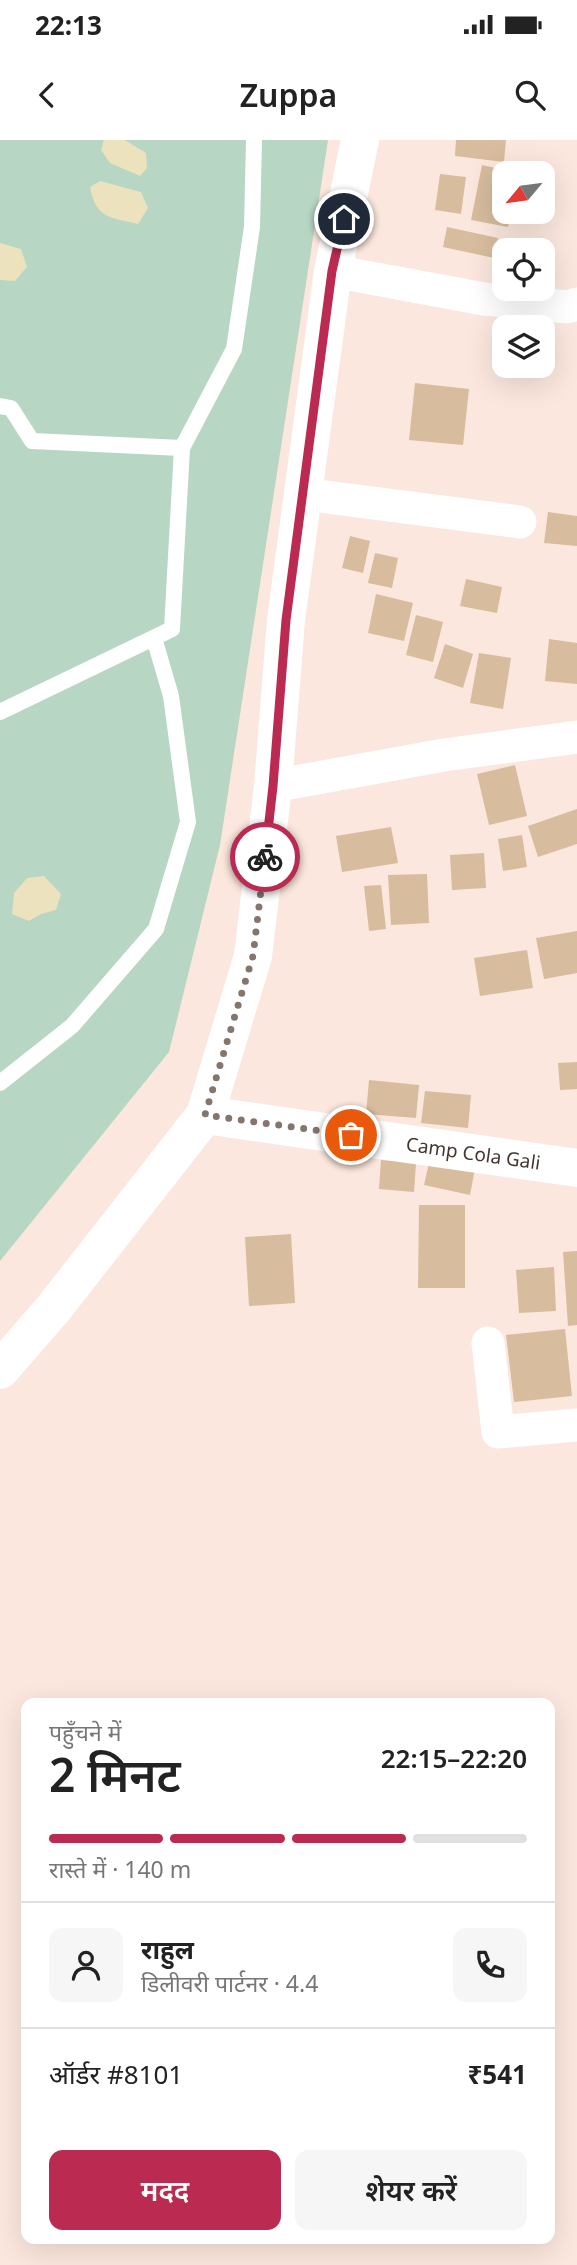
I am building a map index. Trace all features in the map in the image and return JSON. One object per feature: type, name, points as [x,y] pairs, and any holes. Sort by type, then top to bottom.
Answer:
[{"type":"street","points":[[0,1370],[53,1309],[205,1115],[253,956],[273,786],[286,620],[332,271],[360,140]]},
{"type":"street","points":[[332,271],[484,299],[567,307],[577,304]]},
{"type":"street","points":[[303,494],[520,522]]},
{"type":"street","points":[[273,786],[444,755],[577,737]]},
{"type":"street","name":"Camp Cola Gali","points":[[205,1115],[577,1168]]},
{"type":"street","points":[[488,1343],[498,1432],[577,1425]]},
{"type":"lane","points":[[0,712],[172,629],[182,448],[234,349],[252,228],[254,140]]},
{"type":"lane","points":[[0,406],[10,408],[32,441],[182,448]]},
{"type":"lane","points":[[0,1083],[72,1026],[156,929],[188,822],[171,696],[154,638]]},
{"type":"green space","points":[[0,140],[328,140],[220,845],[169,1052],[0,1261]]},
{"type":"sand","points":[[104,140],[125,140],[146,153],[147,168],[140,176],[110,163],[101,150]]},
{"type":"sand","points":[[100,181],[141,192],[148,208],[138,224],[112,218],[100,211],[90,187]]},
{"type":"sand","points":[[0,243],[21,249],[27,267],[15,281],[0,280]]},
{"type":"sand","points":[[44,876],[61,894],[56,910],[29,921],[12,914],[14,893],[27,878]]},
{"type":"building","points":[[456,140],[506,140],[504,161],[455,156]]},
{"type":"building","points":[[482,165],[492,167],[492,224],[471,220]]},
{"type":"building","points":[[440,174],[466,177],[461,214],[435,210]]},
{"type":"building","points":[[447,227],[498,238],[492,238],[492,258],[443,247]]},
{"type":"building","points":[[415,383],[469,389],[463,445],[409,440]]},
{"type":"building","points":[[548,512],[577,516],[577,546],[544,543]]},
{"type":"building","points":[[350,536],[370,541],[363,573],[342,568]]},
{"type":"building","points":[[375,553],[398,558],[392,588],[368,583]]},
{"type":"building","points":[[466,579],[502,587],[497,613],[460,606]]},
{"type":"building","points":[[376,594],[413,603],[404,641],[368,633]]},
{"type":"building","points":[[416,615],[443,622],[433,662],[406,655]]},
{"type":"building","points":[[549,639],[577,643],[577,684],[545,681]]},
{"type":"building","points":[[445,644],[473,654],[463,688],[434,678]]},
{"type":"building","points":[[479,653],[511,658],[503,709],[470,703]]},
{"type":"building","points":[[515,765],[527,816],[489,825],[477,774]]},
{"type":"building","points":[[577,809],[577,844],[538,857],[528,826]]},
{"type":"building","points":[[391,827],[398,863],[342,872],[336,836]]},
{"type":"building","points":[[522,835],[527,867],[503,871],[498,839]]},
{"type":"building","points":[[484,853],[486,888],[452,890],[450,855]]},
{"type":"building","points":[[427,874],[429,923],[391,925],[388,875]]},
{"type":"building","points":[[381,885],[386,929],[369,931],[364,886]]},
{"type":"building","points":[[577,931],[577,973],[544,979],[536,938]]},
{"type":"building","points":[[527,950],[533,988],[480,996],[474,958]]},
{"type":"building","points":[[577,1062],[577,1089],[560,1090],[558,1063]]},
{"type":"building","points":[[369,1080],[419,1085],[416,1118],[366,1114]]},
{"type":"building","points":[[425,1091],[471,1095],[468,1128],[421,1123]]},
{"type":"building","points":[[431,1154],[476,1163],[470,1195],[424,1185]]},
{"type":"building","points":[[381,1160],[416,1163],[414,1192],[379,1189]]},
{"type":"building","points":[[419,1205],[465,1205],[465,1288],[418,1288]]},
{"type":"building","points":[[291,1234],[295,1303],[249,1306],[245,1237]]},
{"type":"building","points":[[577,1251],[577,1325],[568,1326],[563,1252]]},
{"type":"building","points":[[554,1267],[556,1311],[519,1313],[516,1270]]},
{"type":"building","points":[[565,1329],[572,1396],[514,1402],[506,1335]]},
{"type":"way so far","points":[[265,857],[253,956],[205,1115],[351,1135]]},
{"type":"route","points":[[265,857],[286,620],[332,271],[344,219]]}]
